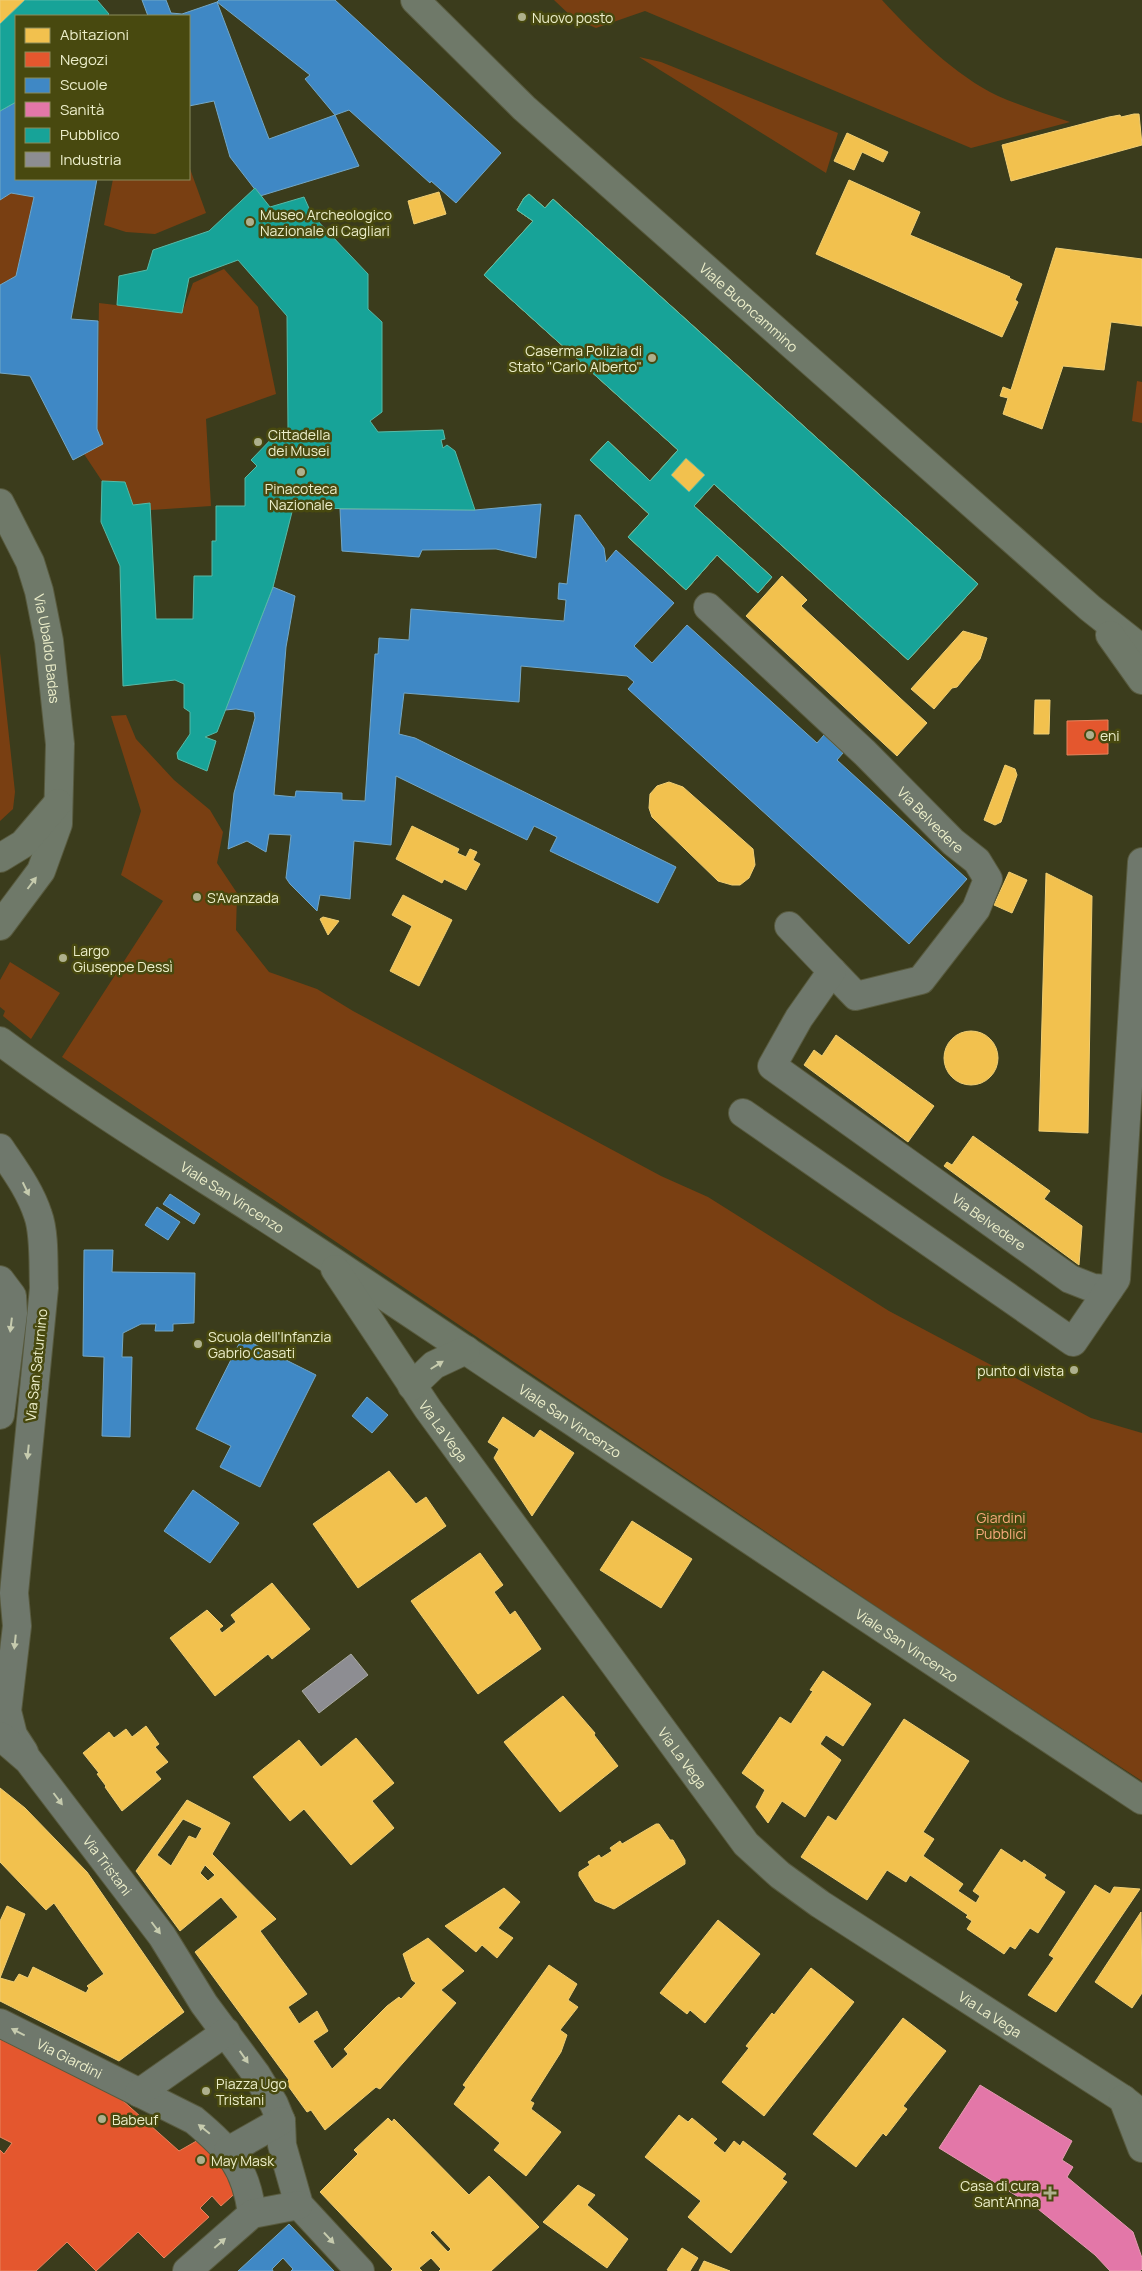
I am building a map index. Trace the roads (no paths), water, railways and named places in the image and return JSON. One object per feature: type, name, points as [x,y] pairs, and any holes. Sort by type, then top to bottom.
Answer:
[{"type":"street","name":"Viale Buoncammino","points":[[415,0],[524,108],[1090,608],[1142,649]]},
{"type":"street","name":"Via Ubaldo Badas","points":[[0,503],[30,562],[39,591],[48,633],[60,744],[58,824],[41,871],[1,924]]},
{"type":"street","name":"Via Belvedere","points":[[708,607],[866,753],[952,842],[978,861],[988,879],[976,909],[921,980],[856,996],[789,926]]},
{"type":"street","name":"Viale Buoncammino","points":[[1090,608],[1142,680]]},
{"type":"street","points":[[0,858],[58,803]]},
{"type":"street","points":[[743,1113],[1073,1342],[1116,1279],[1142,862]]},
{"type":"street","name":"Via Belvedere","points":[[832,971],[799,1018],[772,1066],[1070,1278],[1093,1288],[1109,1289]]},
{"type":"street","name":"Viale San Vincenzo","points":[[0,1041],[67,1091],[327,1257],[897,1639],[1142,1800]]},
{"type":"street","name":"Via San Saturnino","points":[[0,1148],[21,1179],[39,1216],[44,1288],[7,1600],[17,1626],[7,1711],[13,1735],[28,1760]]},
{"type":"street","name":"Via La Vega","points":[[327,1257],[412,1386],[746,1844],[780,1875],[820,1904],[1133,2107],[1142,2148]]},
{"type":"street","name":"Via San Saturnino","points":[[0,1280],[12,1296],[13,1313],[0,1416]]},
{"type":"street","points":[[412,1386],[434,1365],[466,1350]]},
{"type":"street","name":"Via Tristani","points":[[0,1736],[28,1760],[162,1936],[204,2004],[226,2032]]},
{"type":"street","name":"Via Giardini","points":[[0,2023],[139,2093]]},
{"type":"street","points":[[252,2214],[246,2181],[236,2160],[218,2140],[194,2120],[139,2093],[226,2032],[274,2104],[281,2121],[282,2145],[298,2204],[360,2271]]},
{"type":"street","points":[[228,2151],[281,2121]]},
{"type":"street","points":[[187,2271],[252,2214],[298,2204]]},
{"type":"place","name":"Nuovo posto","points":[[522,17]]},
{"type":"place","name":"Museo Archeologico Nazionale di Cagliari","points":[[250,222]]},
{"type":"place","name":"Caserma Polizia di Stato \"Carlo Alberto\"","points":[[652,358]]},
{"type":"place","name":"Cittadella dei Musei","points":[[258,442]]},
{"type":"place","name":"Pinacoteca Nazionale","points":[[301,472]]},
{"type":"place","name":"eni","points":[[1090,735]]},
{"type":"place","name":"S'Avanzada","points":[[197,897]]},
{"type":"place","name":"Largo Giuseppe Dessì","points":[[63,958]]},
{"type":"place","name":"Scuola dell'Infanzia Gabrio Casati","points":[[198,1344]]},
{"type":"place","name":"punto di vista","points":[[1074,1370]]},
{"type":"place","name":"Piazza Ugo Tristani","points":[[206,2091]]},
{"type":"place","name":"Babeuf","points":[[102,2119]]},
{"type":"place","name":"May Mask","points":[[201,2160]]},
{"type":"place","name":"Casa di cura Sant'Anna","points":[[1050,2193]]},
{"type":"park label","name":"Giardini Pubblici","points":[[1001,1525]]}]
